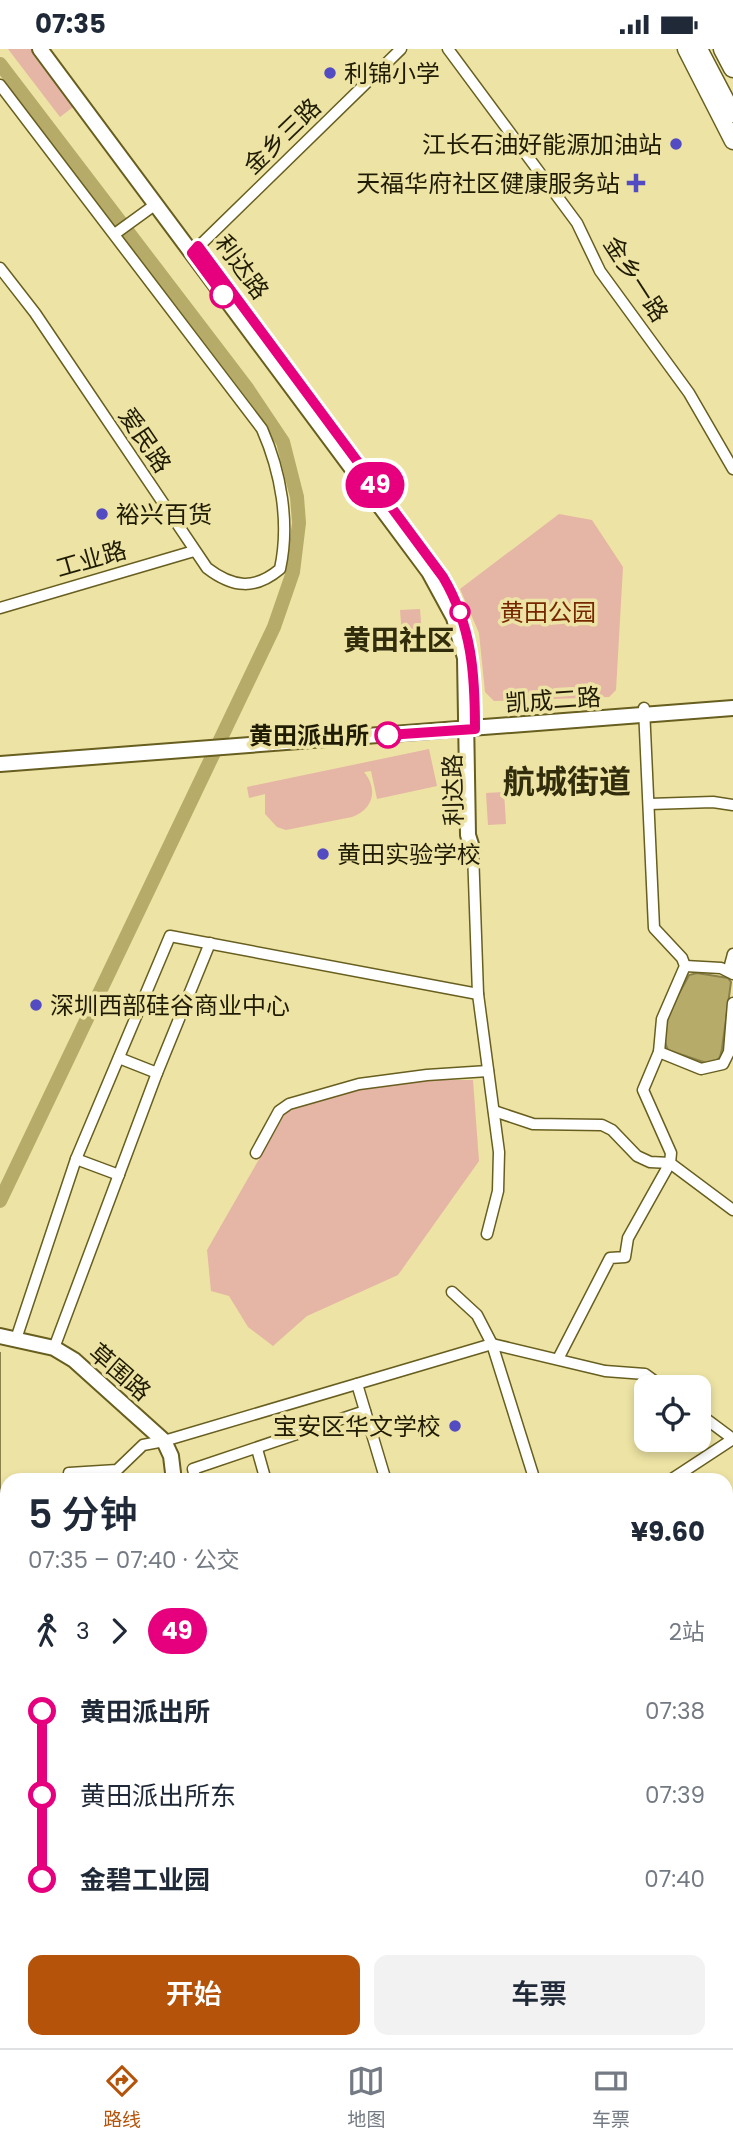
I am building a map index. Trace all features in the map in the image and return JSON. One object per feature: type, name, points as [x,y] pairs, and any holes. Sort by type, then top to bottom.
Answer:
[{"type":"highway","points":[[723,49],[733,68]]},
{"type":"main road","points":[[686,49],[733,141]]},
{"type":"main road","points":[[699,49],[733,114]]},
{"type":"street","name":"利达路","points":[[40,49],[156,204],[195,249]]},
{"type":"street","name":"利达路","points":[[52,49],[195,249],[448,586],[472,649],[468,835],[473,851]]},
{"type":"street","name":"金乡三路","points":[[195,249],[401,49]]},
{"type":"street","name":"金乡一路","points":[[447,49],[577,223],[600,271],[689,393],[733,469]]},
{"type":"street","points":[[0,85],[116,233],[156,204]]},
{"type":"street","name":"爱民路","points":[[0,268],[34,313],[207,569],[219,578],[246,586],[258,584],[280,569],[284,547],[284,510],[276,470],[262,429],[116,233]]},
{"type":"street","name":"工业路","points":[[0,608],[194,551]]},
{"type":"street","name":"凯成二路","points":[[644,712],[733,700]]},
{"type":"street","name":"凯成二路","points":[[0,764],[234,742],[733,708]]},
{"type":"street","points":[[558,1359],[610,1258],[625,1257],[628,1238],[670,1163],[671,1153],[643,1090],[659,1052],[662,1019],[685,966],[682,958],[654,929],[644,712]]},
{"type":"street","name":"凯成二路","points":[[0,756],[201,745]]},
{"type":"street","points":[[649,804],[713,802],[733,805]]},
{"type":"street","points":[[473,851],[478,994],[499,1152],[498,1191],[487,1234]]},
{"type":"street","points":[[6,1337],[76,1159],[170,936],[478,994]]},
{"type":"street","points":[[54,1348],[157,1073],[210,943]]},
{"type":"street","points":[[685,966],[731,972],[733,954]]},
{"type":"street","points":[[659,1052],[701,1069],[723,1064],[729,1052],[733,1003]]},
{"type":"street","points":[[119,1058],[157,1073]]},
{"type":"street","points":[[256,1153],[279,1111],[289,1104],[359,1084],[427,1075],[488,1071]]},
{"type":"street","points":[[494,1111],[533,1124],[602,1125],[612,1130],[637,1156],[650,1161],[670,1163],[733,1210]]},
{"type":"street","points":[[76,1159],[118,1175]]},
{"type":"street","points":[[452,1292],[477,1314],[492,1344],[532,1473]]},
{"type":"street","name":"草围路","points":[[6,1337],[54,1348],[74,1360],[164,1441]]},
{"type":"street","points":[[69,1473],[117,1470],[143,1445],[492,1344],[605,1371],[646,1375]]},
{"type":"street","points":[[357,1384],[383,1473]]},
{"type":"street","points":[[194,1473],[193,1469],[365,1411]]},
{"type":"street","points":[[681,1473],[733,1439],[711,1423]]},
{"type":"street","points":[[164,1441],[171,1456],[173,1473]]},
{"type":"street","points":[[257,1449],[264,1473]]},
{"type":"green space","points":[[8,49],[36,49],[77,104],[60,117]]},
{"type":"green space","name":"黄田公园","points":[[559,514],[592,520],[623,567],[616,690],[609,697],[494,701],[485,692],[479,633],[460,589]]},
{"type":"green space","points":[[420,609],[423,647],[403,648],[400,610]]},
{"type":"green space","points":[[429,749],[437,786],[377,799],[371,771],[364,772],[371,785],[372,798],[365,809],[352,817],[286,830],[277,827],[265,814],[265,794],[249,798],[247,787]]},
{"type":"green space","points":[[504,792],[506,824],[488,825],[486,793]]},
{"type":"green space","points":[[418,1080],[473,1080],[479,1161],[398,1275],[307,1316],[273,1346],[248,1327],[229,1296],[211,1291],[207,1250],[286,1112],[351,1090]]},
{"type":"shaded area","points":[[697,973],[728,978],[731,982],[722,1049],[720,1057],[712,1065],[668,1050],[665,1041],[667,1022],[675,1002],[689,975]]},
{"type":"waterway","points":[[0,64],[247,388],[283,442],[297,497],[299,523],[293,572],[274,627],[0,1201]]},
{"type":"bus line","name":"49","points":[[223,295],[192,253],[198,246],[443,577],[461,614],[474,660],[475,729],[388,735]]},
{"type":"place","name":"利锦小学","points":[[330,73]]},
{"type":"place","name":"江长石油好能源加油站","points":[[676,144]]},
{"type":"place","name":"天福华府社区健康服务站","points":[[636,183]]},
{"type":"place","name":"裕兴百货","points":[[102,514]]},
{"type":"place","name":"黄田派出所","points":[[388,735]]},
{"type":"place","name":"黄田实验学校","points":[[323,854]]},
{"type":"place","name":"深圳西部硅谷商业中心","points":[[36,1005]]},
{"type":"place","name":"宝安区华文学校","points":[[455,1426]]},
{"type":"district","name":"黄田社区","points":[[399,640]]},
{"type":"district","name":"航城街道","points":[[567,781]]}]
